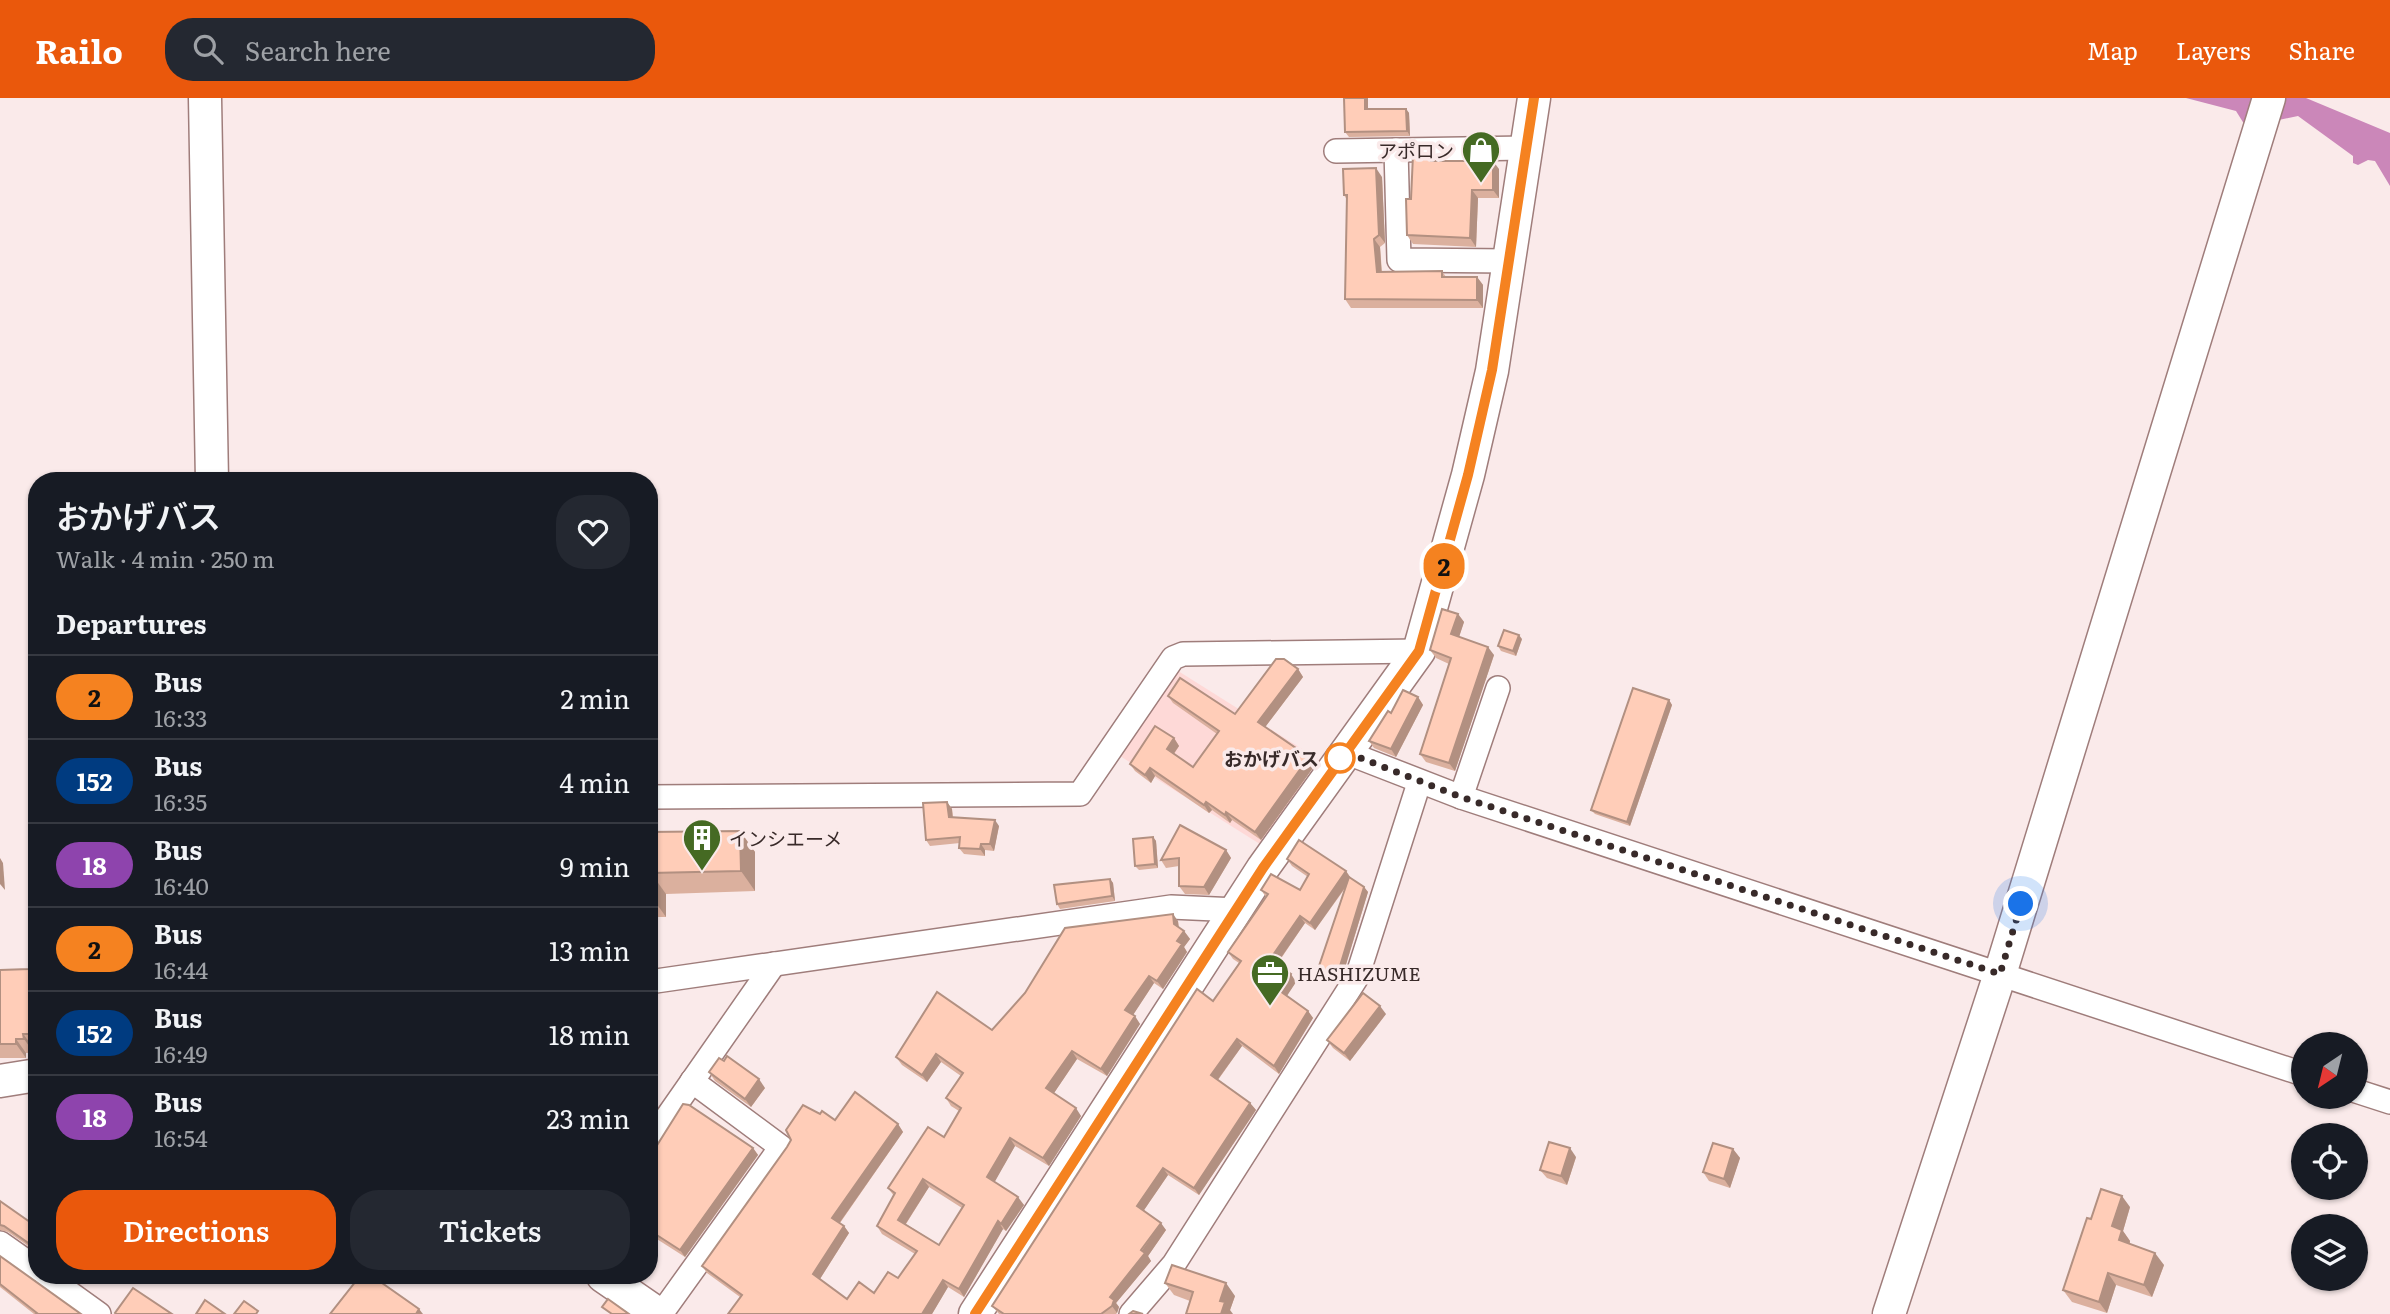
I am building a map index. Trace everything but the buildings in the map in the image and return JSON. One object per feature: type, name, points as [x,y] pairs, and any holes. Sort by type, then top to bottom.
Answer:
[{"type":"street","points":[[975,1314],[1237,910],[1345,752],[1419,651],[1468,475],[1492,370],[1534,98]]},
{"type":"street","points":[[1889,1314],[2000,974],[2269,98]]},
{"type":"street","points":[[205,101],[212,472]]},
{"type":"street","points":[[1336,151],[1527,148]]},
{"type":"street","points":[[1396,150],[1399,260],[1509,261]]},
{"type":"street","points":[[658,797],[1080,794],[1173,658],[1182,654],[1419,651]]},
{"type":"street","points":[[1461,797],[1498,688]]},
{"type":"street","points":[[1345,752],[1419,783],[2291,1070]]},
{"type":"street","points":[[1131,1314],[1174,1264],[1357,977],[1419,783]]},
{"type":"street","points":[[658,981],[1171,907],[1237,910]]},
{"type":"street","points":[[658,1130],[774,964]]},
{"type":"street","points":[[0,1081],[28,1076]]},
{"type":"street","points":[[616,1284],[659,1314],[781,1147],[692,1081]]},
{"type":"street","points":[[2368,1095],[2390,1102]]},
{"type":"street","points":[[0,1243],[28,1263]]},
{"type":"street","points":[[57,1284],[99,1314]]},
{"type":"shaded area","points":[[2186,98],[2306,98],[2390,133],[2390,186],[2375,161],[2368,160],[2358,165],[2353,163],[2353,156],[2298,116],[2246,127],[2236,111]]},
{"type":"shaded area","points":[[1175,669],[1318,759],[1263,846],[1120,756]]},
{"type":"bus line","name":"2","points":[[975,1314],[1263,868],[1345,752],[1403,677],[1425,638],[1468,475],[1492,370],[1534,98]]},
{"type":"place","name":"アポロン","points":[[1481,184]]},
{"type":"place","name":"おかげバス","points":[[1340,758]]},
{"type":"place","name":"インシエーメ","points":[[702,872]]},
{"type":"place","name":"HASHIZUME","points":[[1270,1007]]},
{"type":"route","points":[[1340,758],[1345,752],[1419,783],[2000,974],[2021,904]]}]
